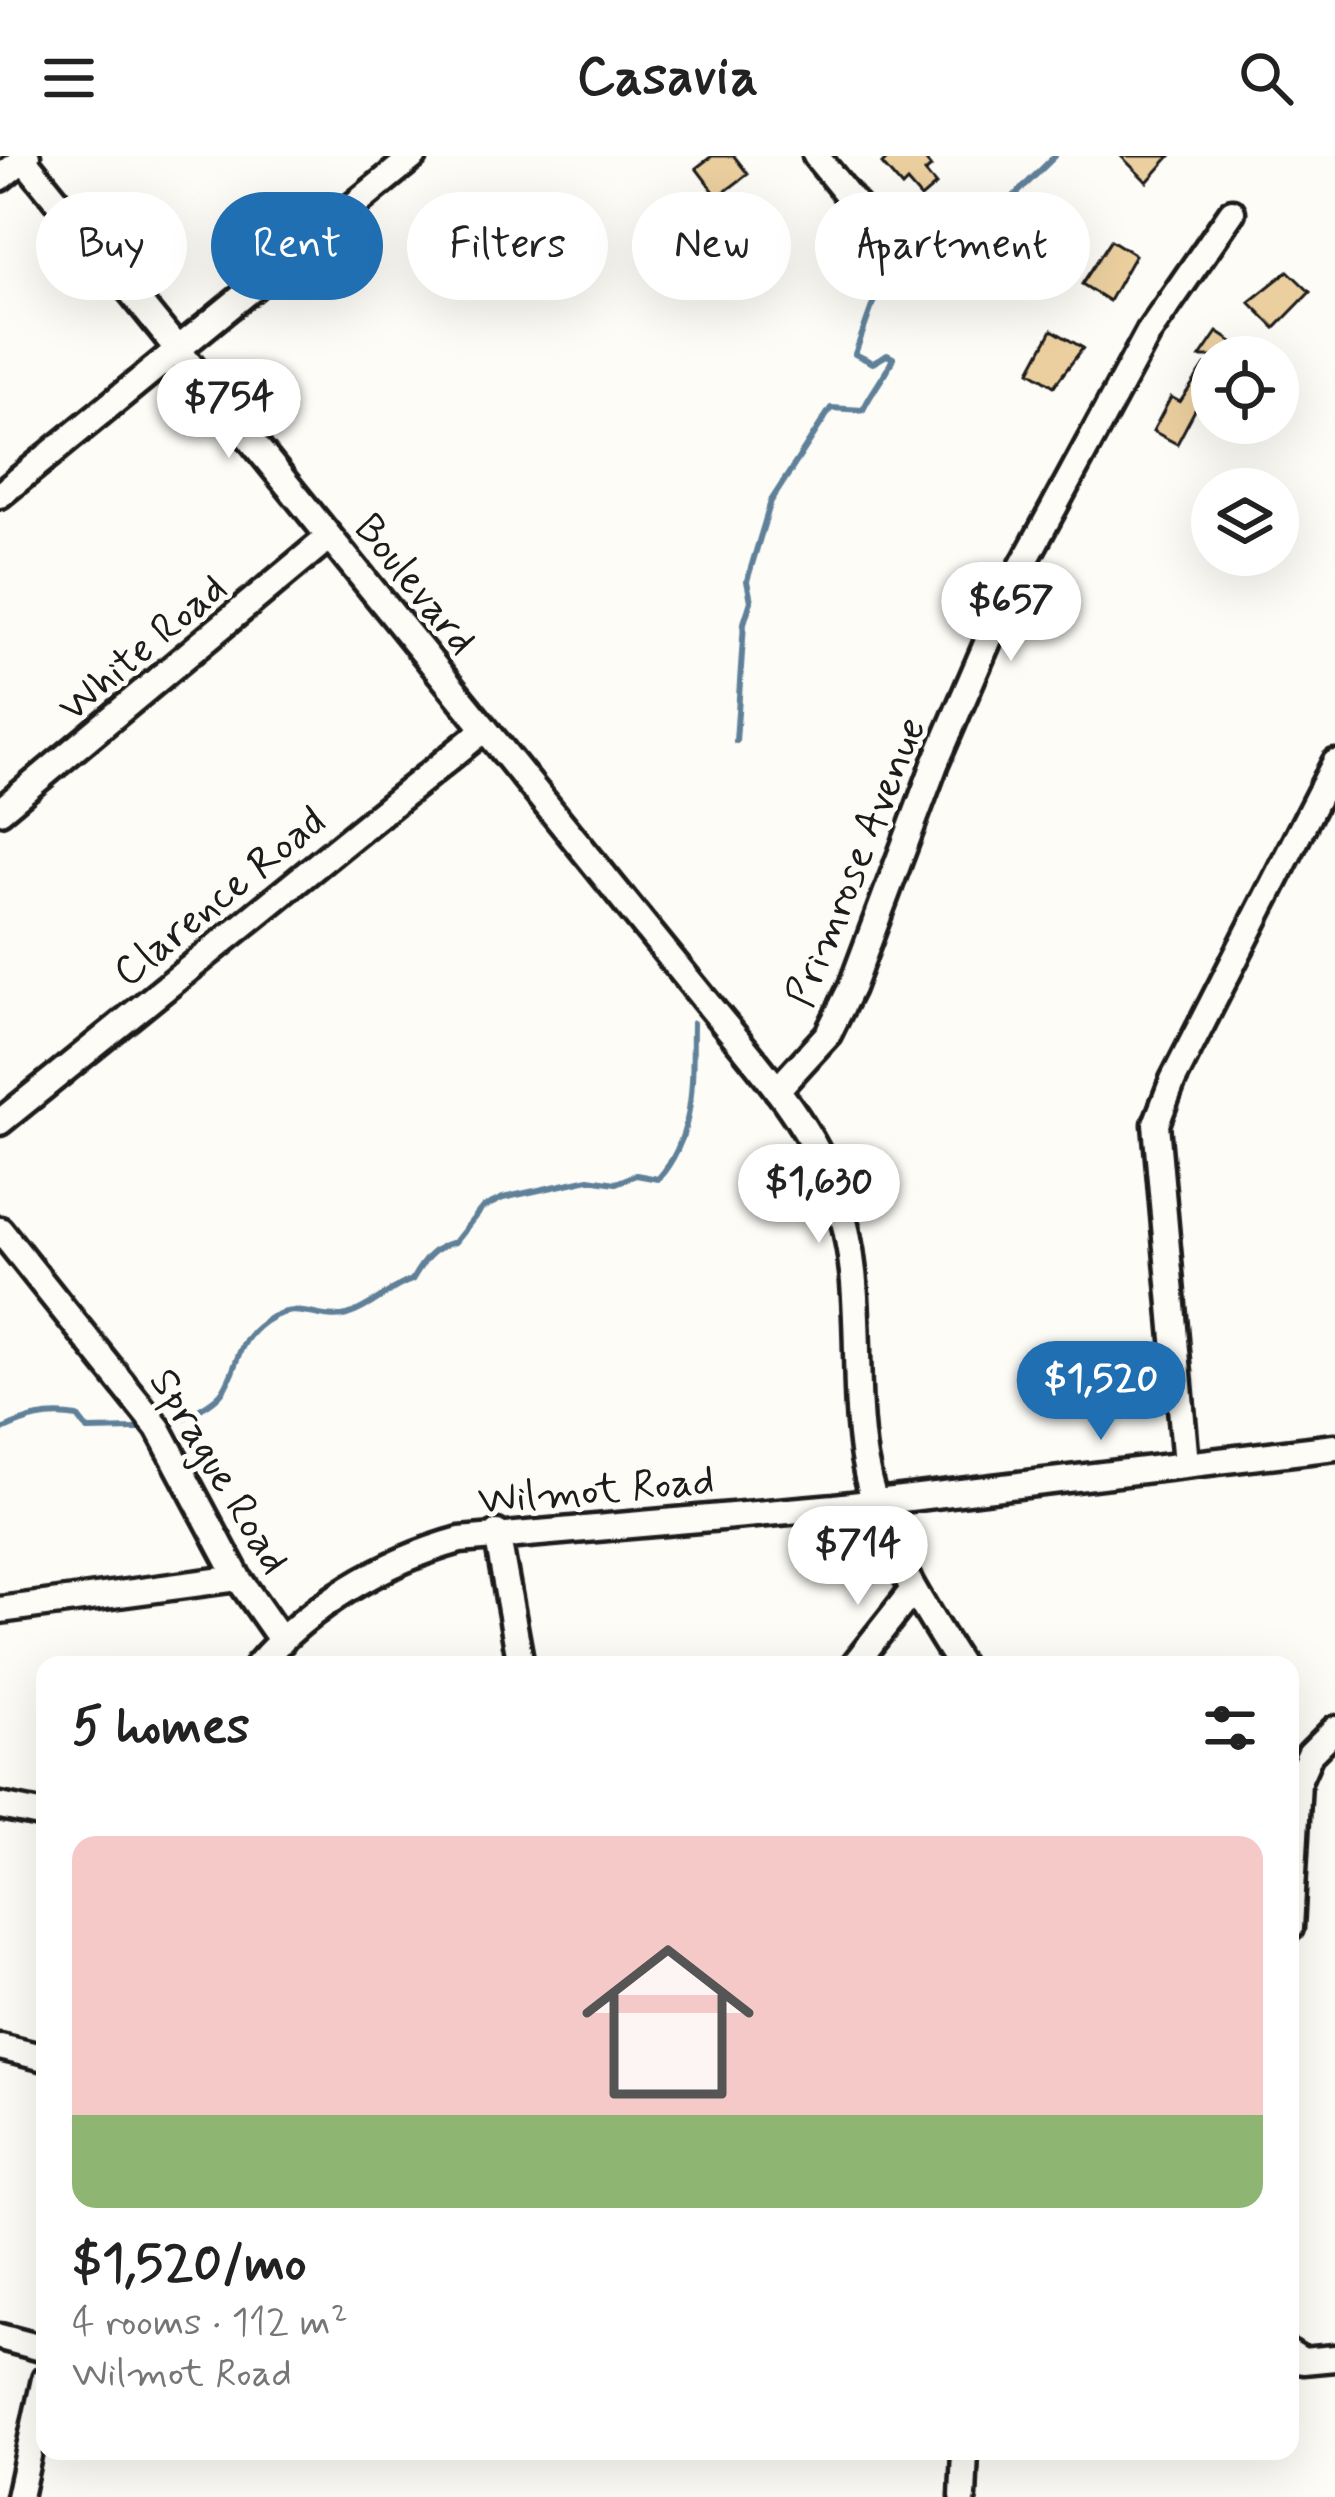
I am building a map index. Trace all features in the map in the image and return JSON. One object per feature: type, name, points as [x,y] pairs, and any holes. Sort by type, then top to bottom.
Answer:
[{"type":"street","points":[[0,495],[414,156]]},
{"type":"street","points":[[816,156],[845,192]]},
{"type":"street","points":[[0,178],[24,157]]},
{"type":"street","name":"Boulevard","points":[[24,157],[777,1090],[819,1157],[847,1228],[860,1329],[864,1455],[880,1529],[954,1656]]},
{"type":"street","name":"Primrose Avenue","points":[[777,1090],[828,1034],[851,988],[934,764],[1013,583],[1149,332],[1232,212]]},
{"type":"street","name":"White Road","points":[[0,812],[164,680],[329,537]]},
{"type":"street","name":"Clarence Road","points":[[0,1122],[484,729]]},
{"type":"street","points":[[1186,1464],[1156,1124],[1173,1080],[1335,763]]},
{"type":"street","name":"Sprague Road","points":[[0,1230],[148,1412],[238,1578],[282,1641]]},
{"type":"street","name":"Wilmot Road","points":[[268,1656],[342,1594],[392,1563],[425,1549],[497,1533],[874,1501],[1335,1447]]},
{"type":"street","points":[[497,1533],[519,1656]]},
{"type":"street","points":[[0,1610],[238,1578]]},
{"type":"street","points":[[861,1656],[913,1590]]},
{"type":"street","points":[[1299,1778],[1310,1754],[1335,1729]]},
{"type":"street","points":[[0,1806],[36,1813]]},
{"type":"street","points":[[0,2047],[36,2055]]},
{"type":"street","points":[[0,2338],[36,2347]]},
{"type":"street","points":[[1299,2359],[1335,2358]]},
{"type":"street","points":[[19,2497],[36,2420]]},
{"type":"street","points":[[963,2497],[965,2460]]},
{"type":"building","points":[[712,156],[734,156],[748,174],[725,192],[714,192],[696,168]]},
{"type":"building","points":[[890,156],[922,156],[931,167],[925,172],[936,185],[928,192],[916,192],[907,182],[902,187],[882,164]]},
{"type":"building","points":[[1121,156],[1170,156],[1147,182]]},
{"type":"building","points":[[1111,240],[1135,255],[1109,301],[1090,289],[1090,272]]},
{"type":"building","points":[[1288,271],[1310,292],[1275,328],[1249,302]]},
{"type":"building","points":[[1052,330],[1083,348],[1054,386],[1030,371]]},
{"type":"building","points":[[1191,386],[1191,418],[1177,444],[1153,431],[1171,397],[1180,402]]},
{"type":"waterway","points":[[736,741],[744,623],[751,601],[747,581],[771,501],[831,408],[863,410],[890,364],[893,358],[887,355],[873,363],[855,354],[876,295],[907,270],[927,226],[951,212],[990,211],[1006,204],[1055,156]]},
{"type":"waterway","points":[[184,1418],[219,1396],[244,1343],[271,1317],[294,1311],[336,1317],[365,1307],[412,1280],[429,1256],[455,1242],[482,1208],[503,1198],[589,1179],[616,1183],[636,1175],[658,1179],[671,1162],[686,1125],[693,1023]]},
{"type":"waterway","points":[[0,1431],[57,1415],[78,1417],[88,1430],[137,1429]]}]
